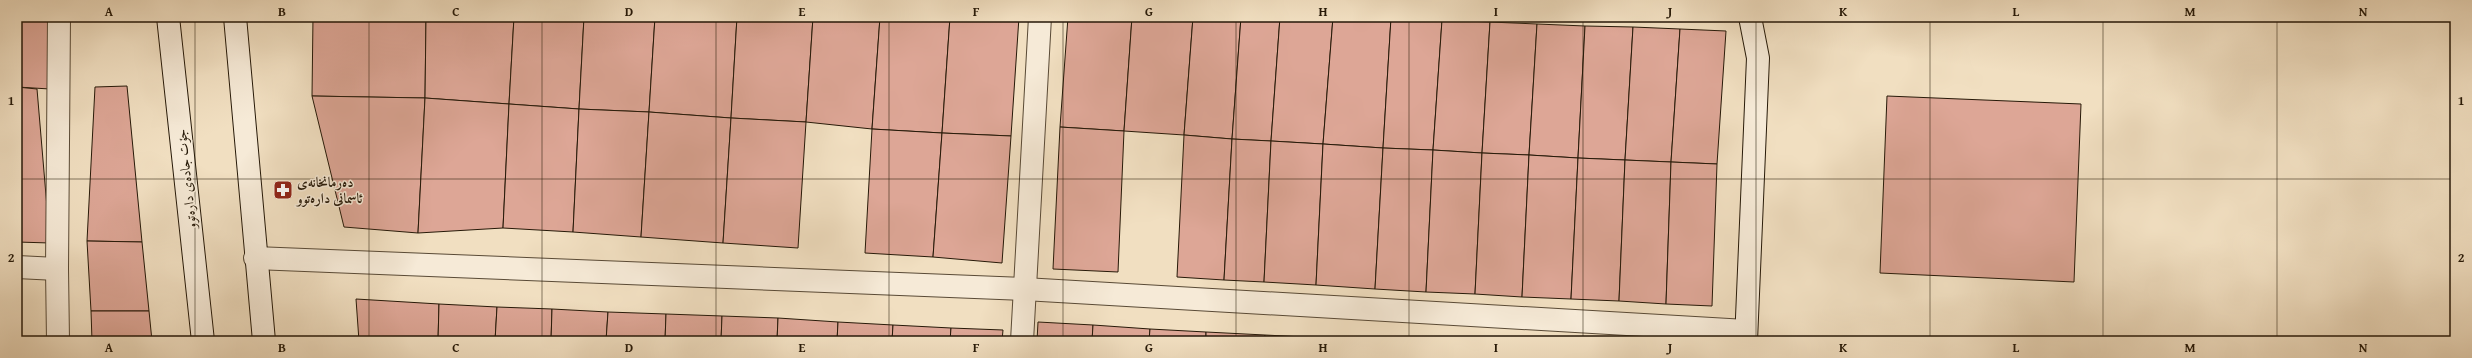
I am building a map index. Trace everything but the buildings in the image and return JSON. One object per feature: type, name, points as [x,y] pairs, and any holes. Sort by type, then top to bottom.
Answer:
[{"type":"street","points":[[58,341],[57,268],[59,17]]},
{"type":"street","points":[[157,17],[178,108]]},
{"type":"street","name":"جۆت جادەی دارەتوو","points":[[168,17],[203,341]]},
{"type":"street","points":[[236,17],[255,258],[264,341]]},
{"type":"street","points":[[1022,341],[1040,17]]},
{"type":"street","points":[[255,258],[1024,289],[1746,336],[1758,58],[1750,17]]},
{"type":"street","points":[[17,267],[57,268]]},
{"type":"place","name":"دەرمانخانەی ئاسمانی دارەتوو","points":[[283,190]]}]
